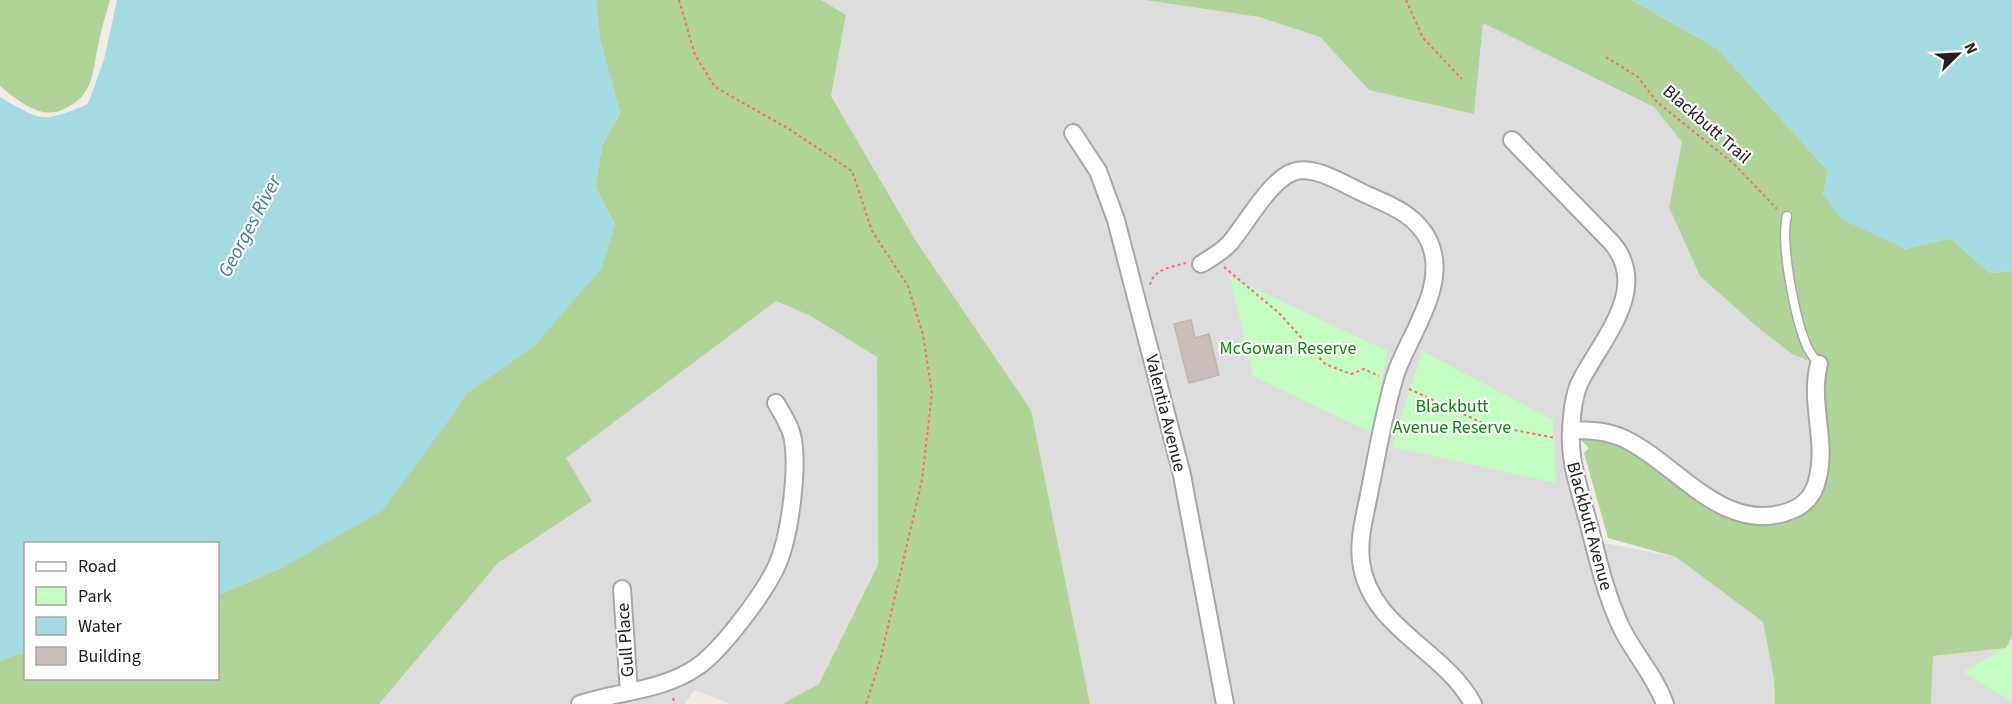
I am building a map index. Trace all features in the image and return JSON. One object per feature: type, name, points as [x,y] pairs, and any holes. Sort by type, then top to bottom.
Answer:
[{"type":"street","name":"Valentia Avenue","points":[[1073,133],[1098,171],[1116,220],[1184,483],[1225,704]]},
{"type":"street","name":"Blackbutt Avenue","points":[[1512,140],[1612,243],[1624,259],[1627,270],[1623,306],[1580,382],[1573,404],[1571,435],[1574,469],[1610,601],[1622,630],[1657,685],[1665,704]]},
{"type":"street","points":[[1201,264],[1223,250],[1278,181],[1295,170],[1316,172],[1406,213],[1416,222],[1429,242],[1435,270],[1434,284],[1394,382],[1360,548],[1364,574],[1384,613],[1447,668],[1473,704]]},
{"type":"street","points":[[1571,435],[1599,431],[1624,439],[1724,507],[1749,514],[1786,512],[1809,498],[1818,478],[1820,452],[1814,391],[1819,364]]},
{"type":"street","points":[[580,704],[612,693],[668,684],[699,667],[736,628],[778,563],[789,518],[795,473],[793,439],[776,403]]},
{"type":"street","name":"Gull Place","points":[[622,589],[629,692]]},
{"type":"lane","points":[[1786,216],[1784,242],[1794,295],[1807,348],[1819,364]]},
{"type":"path","points":[[679,0],[695,55],[715,87],[789,129],[852,171],[872,231],[908,286],[923,335],[932,393],[922,480],[880,662],[866,704]]},
{"type":"path","points":[[1406,0],[1423,38],[1462,79]]},
{"type":"path","name":"Blackbutt Trail","points":[[1606,57],[1638,77],[1657,102],[1734,164],[1786,216]]},
{"type":"path","points":[[1148,290],[1151,279],[1162,269],[1189,262],[1201,264]]},
{"type":"path","points":[[1224,267],[1279,313],[1326,364],[1351,374],[1364,369],[1487,424],[1571,435]]},
{"type":"shaded area","points":[[821,0],[1145,0],[1259,17],[1320,37],[1369,90],[1474,113],[1483,22],[1654,107],[1682,142],[1669,207],[1819,364],[1820,452],[1809,499],[1749,514],[1571,430],[1593,541],[1676,557],[1763,622],[1774,679],[1775,704],[1090,704],[1031,410],[916,241],[831,96],[846,16]]},
{"type":"shaded area","points":[[776,301],[809,315],[877,357],[878,565],[819,684],[782,704],[731,704],[694,690],[685,704],[379,704],[498,563],[592,501],[565,458]]},
{"type":"shaded area","points":[[2012,636],[2012,704],[1931,704],[1933,656],[2006,648]]},
{"type":"green space","points":[[0,0],[110,0],[93,73],[81,98],[62,110],[45,112],[29,107],[0,86]]},
{"type":"green space","points":[[596,0],[821,0],[846,15],[831,96],[916,241],[1031,410],[1090,704],[782,704],[819,684],[878,565],[877,357],[809,315],[776,301],[566,458],[592,501],[498,563],[379,704],[0,704],[0,660],[24,652],[24,680],[219,680],[219,595],[285,566],[454,413],[465,394],[535,345],[615,225],[595,187],[602,145],[620,113],[599,37]]},
{"type":"green space","points":[[1145,0],[1632,0],[1718,49],[1828,171],[1823,195],[1905,249],[1950,238],[1990,273],[2012,271],[2012,636],[2006,648],[1933,656],[1931,704],[1775,704],[1774,679],[1763,622],[1676,557],[1608,538],[1584,453],[1589,448],[1571,430],[1599,431],[1712,500],[1777,514],[1814,489],[1818,364],[1792,354],[1756,326],[1700,276],[1669,207],[1682,142],[1654,107],[1483,23],[1474,114],[1369,90],[1320,37],[1259,17]]},
{"type":"green space","name":"McGowan Reserve","points":[[1230,277],[1387,351],[1372,433],[1253,376]]},
{"type":"green space","name":"Blackbutt Avenue Reserve","points":[[1422,351],[1553,420],[1556,483],[1392,447]]},
{"type":"green space","points":[[2012,644],[2012,702],[1963,672]]},
{"type":"water","name":"Georges River","points":[[117,0],[596,0],[599,37],[620,113],[602,145],[595,187],[615,225],[602,268],[535,345],[465,394],[454,413],[382,511],[285,566],[219,595],[219,542],[24,542],[24,652],[0,660],[0,97],[35,115],[51,117],[61,114],[88,104],[104,60]]},
{"type":"water","points":[[1632,0],[2012,0],[2012,271],[1990,273],[1950,238],[1905,249],[1841,219],[1823,195],[1828,171],[1718,49]]},
{"type":"building","points":[[1191,320],[1195,338],[1209,334],[1219,375],[1189,383],[1174,324]]}]
